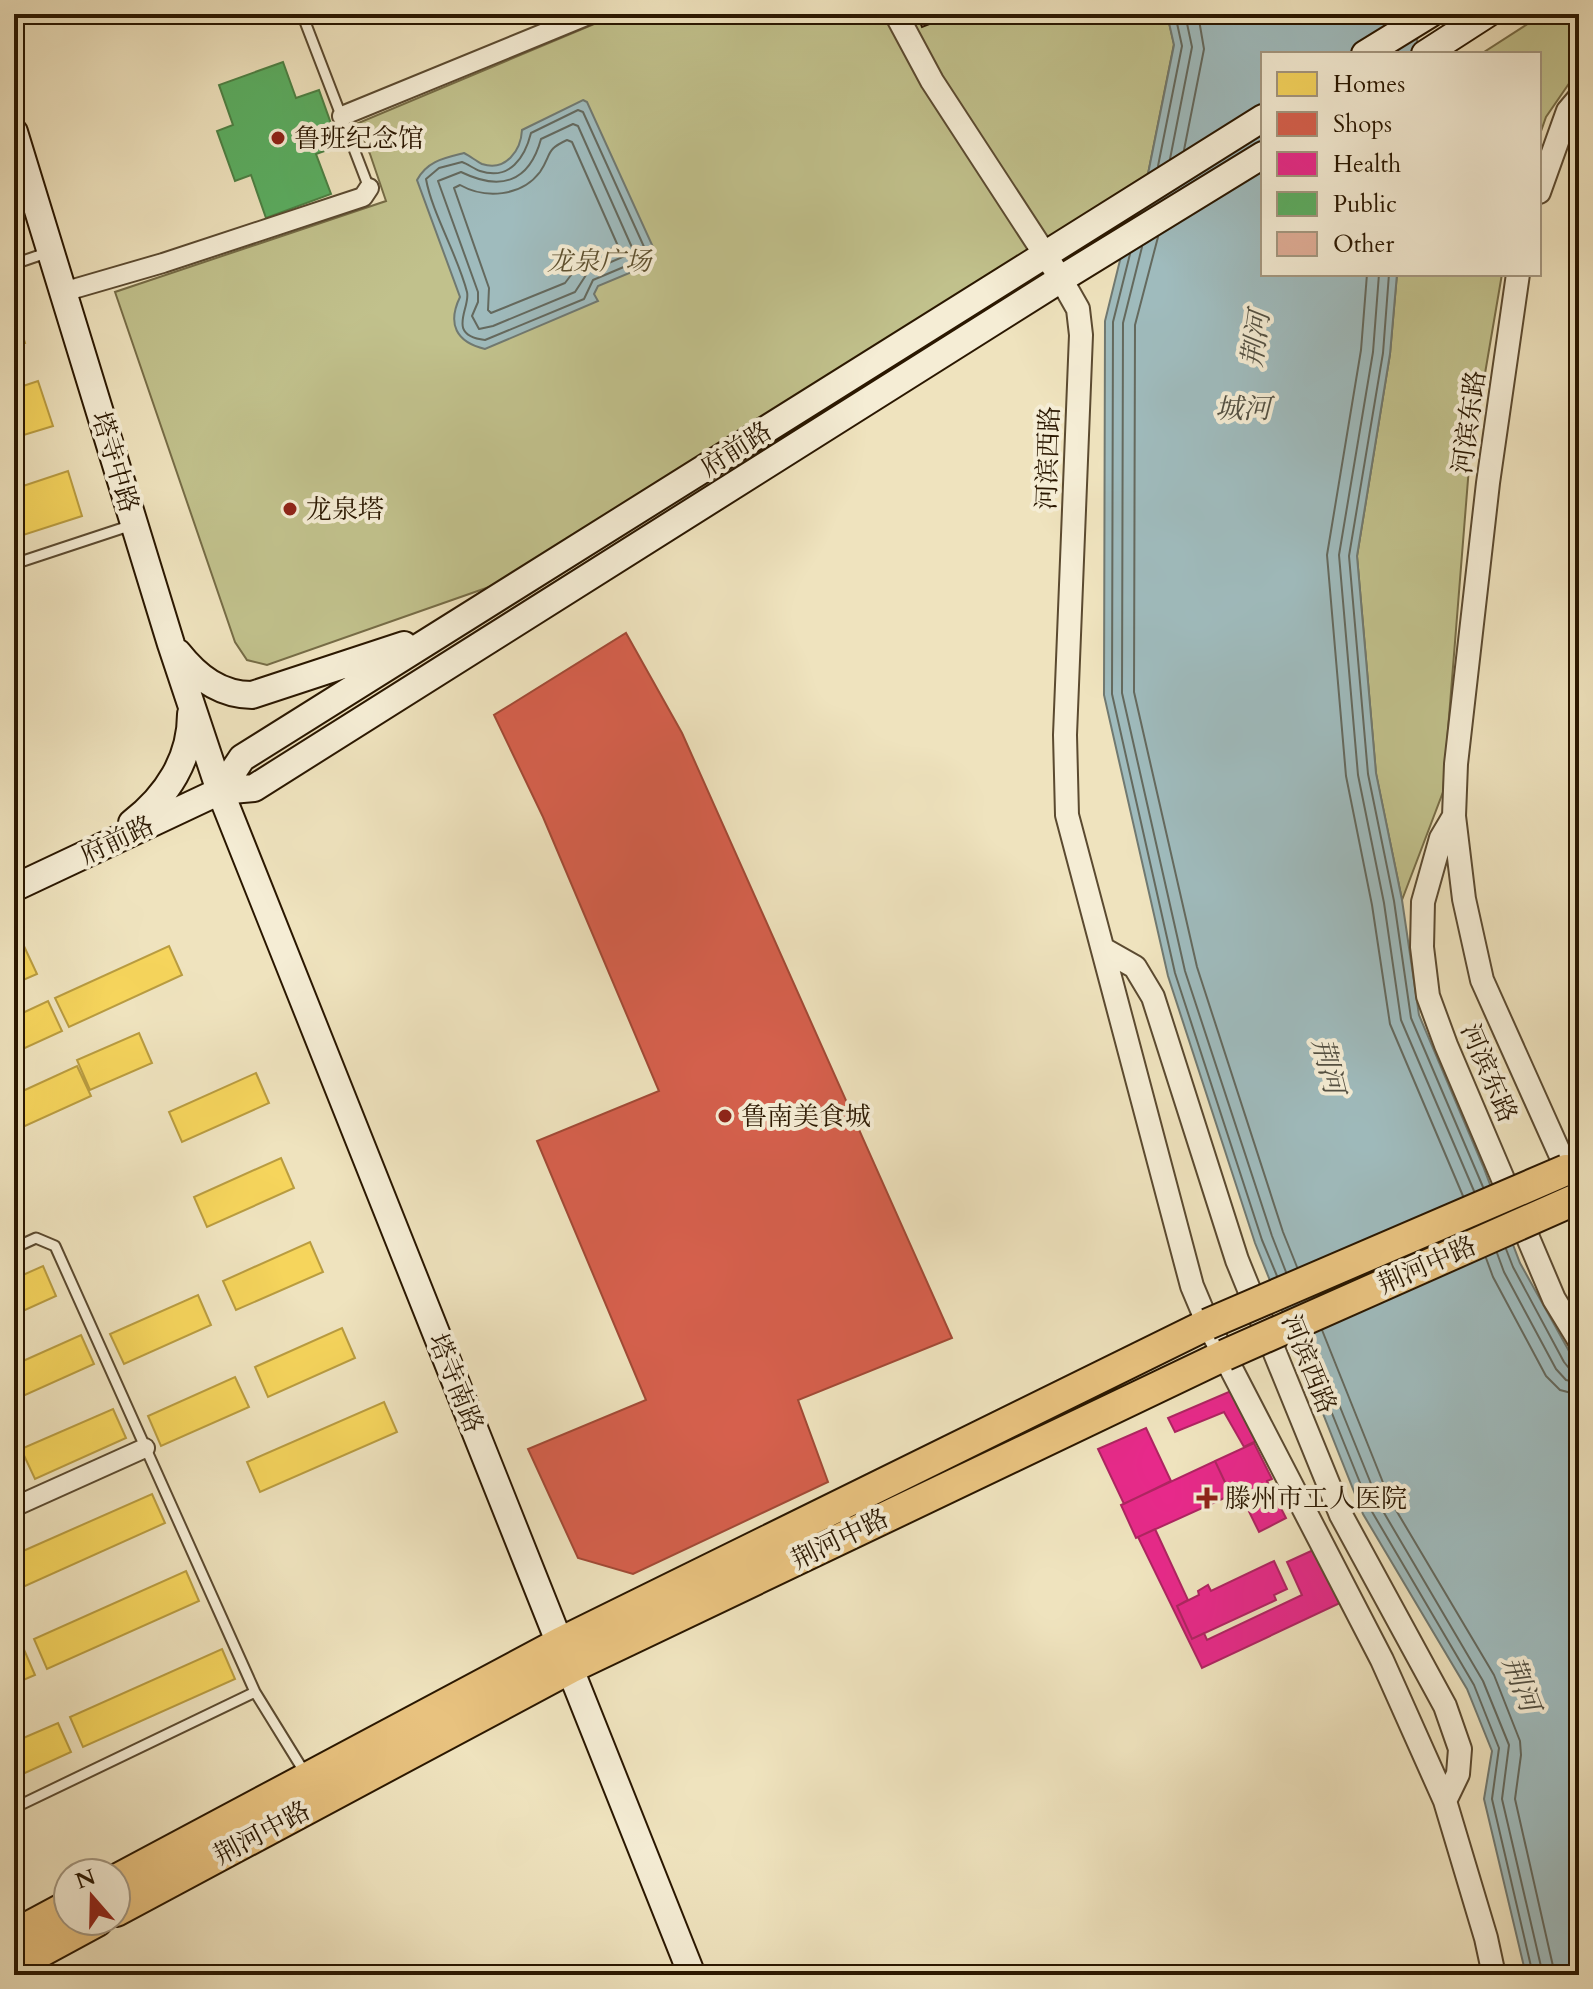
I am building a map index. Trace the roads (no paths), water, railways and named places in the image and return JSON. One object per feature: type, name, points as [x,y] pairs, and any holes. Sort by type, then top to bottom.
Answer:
[{"type":"main road","points":[[1428,52],[1487,14]]},
{"type":"main road","points":[[1368,52],[1428,15]]},
{"type":"main road","name":"府前路","points":[[220,791],[242,758],[1261,119]]},
{"type":"main road","name":"塔寺中路","points":[[14,132],[171,644],[220,791]]},
{"type":"main road","name":"府前路","points":[[14,888],[220,791],[254,788],[1261,156]]},
{"type":"main road","points":[[171,644],[186,663],[217,688],[236,695],[252,695],[441,633]]},
{"type":"main road","points":[[99,848],[138,818],[170,786],[181,765],[189,738],[191,717],[188,694]]},
{"type":"main road","name":"塔寺南路","points":[[220,791],[692,1975]]},
{"type":"main road","name":"荆河中路","points":[[132,1902],[565,1656],[1208,1324],[1576,1182]]},
{"type":"main road","name":"荆河中路","points":[[132,1871],[307,1777],[1225,1355],[1576,1182]]},
{"type":"main road","points":[[14,1935],[52,1915]]},
{"type":"main road","points":[[14,1966],[67,1937]]},
{"type":"street","points":[[342,116],[591,14]]},
{"type":"street","name":"河滨西路","points":[[896,14],[932,81],[1046,253],[1078,309],[1081,335],[1065,735],[1067,815],[1192,1286],[1208,1324],[1382,1660],[1445,1801],[1494,1975]]},
{"type":"street","points":[[1541,186],[1568,111],[1579,98]]},
{"type":"street","points":[[63,292],[163,263],[363,197],[369,188]]},
{"type":"street","name":"河滨东路","points":[[1518,276],[1488,483],[1456,764],[1454,816],[1464,899],[1482,980],[1576,1182]]},
{"type":"street","name":"河滨东路","points":[[1454,816],[1441,838],[1423,902],[1422,947],[1428,996],[1554,1299],[1579,1340]]},
{"type":"street","name":"河滨西路","points":[[1105,950],[1135,967],[1153,997],[1237,1260],[1341,1515],[1445,1706],[1460,1749],[1458,1774],[1445,1801]]},
{"type":"street","points":[[14,1507],[145,1448]]},
{"type":"lane","points":[[302,14],[369,188]]},
{"type":"lane","points":[[14,264],[50,252]]},
{"type":"lane","points":[[14,564],[134,524]]},
{"type":"lane","points":[[14,1248],[36,1238],[55,1246],[255,1692],[307,1777]]},
{"type":"lane","points":[[14,1808],[255,1692]]},
{"type":"water","name":"城河","points":[[1167,14],[1419,14],[1416,52],[1261,52],[1261,276],[1397,276],[1390,354],[1357,556],[1376,773],[1402,900],[1419,1015],[1520,1263],[1579,1369],[1579,1975],[1526,1975],[1484,1799],[1492,1751],[1467,1689],[1363,1514],[1255,1243],[1168,976],[1104,695],[1105,321],[1124,244],[1148,174],[1174,45]]},
{"type":"water","points":[[583,100],[587,102],[653,247],[651,264],[598,286],[594,294],[598,301],[485,349],[475,346],[461,337],[457,330],[454,316],[460,297],[417,180],[431,164],[464,153],[491,166],[505,162],[519,145],[522,130]]},
{"type":"place","name":"鲁班纪念馆","points":[[278,138]]},
{"type":"place","name":"龙泉塔","points":[[290,509]]},
{"type":"place","name":"鲁南美食城","points":[[725,1116]]},
{"type":"place","name":"滕州市工人医院","points":[[1207,1498]]},
{"type":"park label","name":"龙泉广场","points":[[599,261]]},
{"type":"water label","name":"荆河","points":[[1256,339]]},
{"type":"water label","name":"荆河","points":[[1328,1066]]},
{"type":"water label","name":"荆河","points":[[1521,1684]]}]
